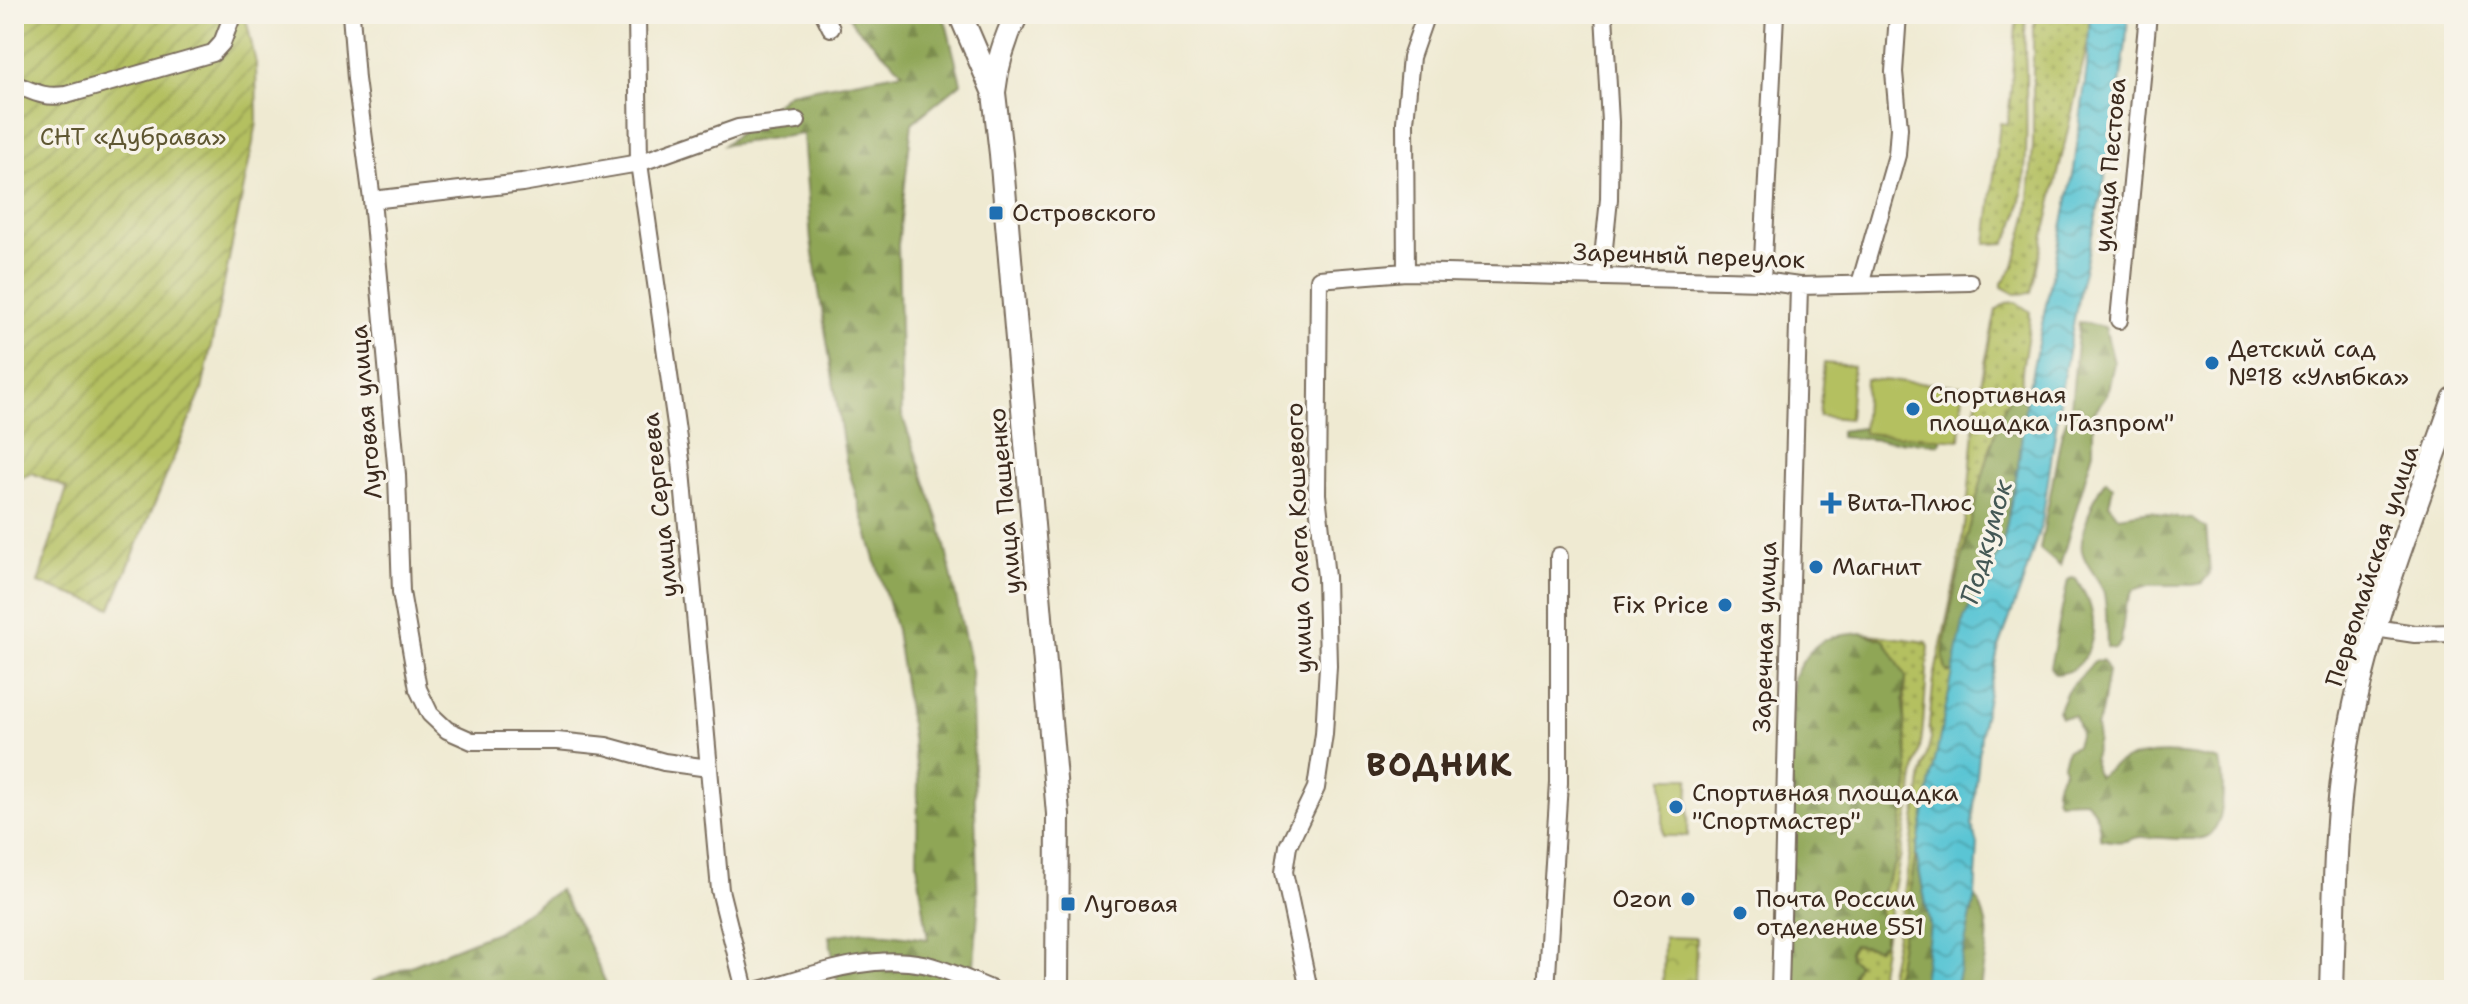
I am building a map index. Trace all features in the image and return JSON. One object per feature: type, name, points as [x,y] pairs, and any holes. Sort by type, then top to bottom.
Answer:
[{"type":"street","points":[[14,84],[31,93],[49,97],[66,95],[205,56],[213,53],[222,43],[233,14]]},
{"type":"street","name":"Луговая улица","points":[[351,14],[372,200],[397,475],[401,592],[418,689],[430,714],[447,730],[472,741],[557,741],[606,746],[664,762],[709,768]]},
{"type":"street","name":"улица Сергеева","points":[[637,14],[639,163],[681,460],[720,890],[745,990]]},
{"type":"street","name":"улица Пащенко","points":[[960,14],[994,93],[1007,213],[1058,814],[1057,990]]},
{"type":"street","points":[[994,93],[996,65],[1017,14]]},
{"type":"street","points":[[1406,272],[1405,122],[1411,57],[1426,14]]},
{"type":"street","points":[[1601,277],[1609,199],[1610,122],[1604,14]]},
{"type":"street","points":[[1762,281],[1775,14]]},
{"type":"street","points":[[1860,284],[1897,155],[1899,128],[1894,72],[1898,14]]},
{"type":"street","name":"улица Пестова","points":[[2119,320],[2148,14]]},
{"type":"street","points":[[372,200],[522,183],[639,163],[738,128],[797,121]]},
{"type":"street","name":"Заречный переулок","points":[[1406,272],[1762,281],[1799,286],[1970,282]]},
{"type":"street","name":"улица Олега Кошевого","points":[[1309,990],[1284,872],[1288,846],[1316,788],[1327,693],[1326,577],[1317,494],[1319,279],[1406,272]]},
{"type":"street","name":"Заречная улица","points":[[1780,990],[1799,286]]},
{"type":"street","name":"Первомайская улица","points":[[2332,990],[2341,796],[2348,737],[2375,628],[2454,399]]},
{"type":"street","points":[[1546,990],[1559,783],[1559,556]]},
{"type":"street","points":[[2375,628],[2415,634],[2454,633]]},
{"type":"street","points":[[760,990],[862,963],[920,964],[993,990]]},
{"type":"green space","name":"СНТ «Дубрава»","points":[[14,14],[245,14],[256,63],[257,123],[202,390],[111,608],[38,583],[67,488],[32,473],[14,481]]},
{"type":"green space","points":[[848,14],[940,14],[946,23],[961,83],[912,123],[898,245],[902,415],[941,527],[971,667],[978,912],[972,990],[839,990],[829,936],[864,931],[928,939],[917,864],[918,778],[896,630],[846,461],[811,241],[803,134],[724,145],[789,93],[903,72],[853,24]]},
{"type":"green space","points":[[2017,14],[2028,14],[2025,37],[2024,186],[2014,227],[2005,243],[1986,244],[2000,123],[2008,124]]},
{"type":"green space","points":[[2037,14],[2090,14],[2088,41],[2031,293],[2015,294],[2002,287],[2002,283],[2014,266],[2028,213],[2033,146],[2033,30]]},
{"type":"green space","points":[[2016,302],[2030,312],[2022,369],[2026,401],[2012,395],[1990,448],[1944,647],[1947,672],[1955,673],[1916,854],[1896,973],[1887,983],[1900,920],[1922,774],[1931,739],[1929,724],[1934,678],[1957,571],[1968,499],[1976,408],[1996,310],[2006,303]]},
{"type":"green space","points":[[2079,322],[2105,327],[2114,363],[2107,394],[2093,414],[2093,451],[2060,566],[2040,549],[2061,436],[2071,407]]},
{"type":"green space","points":[[1824,363],[1853,366],[1849,419],[1819,416]]},
{"type":"green space","name":"Спортивная площадка \"Газпром\"","points":[[1866,379],[1963,386],[1960,440],[1863,433]]},
{"type":"green space","points":[[2012,395],[2026,401],[2018,468],[2002,548],[1964,618],[1955,673],[1947,672],[1944,647],[1963,557],[1994,436]]},
{"type":"green space","points":[[1863,428],[1863,432],[1941,438],[1941,442],[1840,437],[1840,431]]},
{"type":"green space","points":[[2106,480],[2113,487],[2109,504],[2118,516],[2151,511],[2167,517],[2192,519],[2206,528],[2210,573],[2202,583],[2193,585],[2149,585],[2133,590],[2125,607],[2121,642],[2115,649],[2107,647],[2103,590],[2082,551],[2089,514]]},
{"type":"green space","points":[[2076,579],[2087,597],[2093,631],[2088,652],[2082,660],[2066,672],[2055,674],[2050,667],[2068,580]]},
{"type":"green space","points":[[1862,633],[1927,642],[1929,647],[1921,744],[1877,990],[1852,990],[1849,985],[1848,951],[1854,945],[1878,948],[1884,925],[1877,903],[1895,864],[1906,677],[1884,640]]},
{"type":"green space","points":[[1862,633],[1884,640],[1906,677],[1903,702],[1909,780],[1895,864],[1877,903],[1884,925],[1884,942],[1878,948],[1854,945],[1849,951],[1850,959],[1858,964],[1849,985],[1852,990],[1786,990],[1793,678],[1806,656],[1820,643],[1837,636]]},
{"type":"green space","points":[[2102,660],[2108,671],[2096,727],[2098,739],[2093,758],[2097,777],[2118,763],[2155,754],[2182,754],[2220,761],[2223,791],[2221,814],[2213,832],[2206,837],[2140,837],[2119,842],[2100,839],[2097,818],[2085,800],[2058,801],[2056,785],[2064,770],[2067,750],[2076,746],[2080,732],[2075,716],[2061,717],[2058,711],[2067,691],[2095,661]]},
{"type":"green space","name":"Спортивная площадка \"Спортмастер\"","points":[[1663,778],[1689,778],[1688,836],[1663,836]]},
{"type":"green space","points":[[1916,854],[1930,925],[1922,990],[1885,990],[1896,972]]},
{"type":"green space","points":[[559,890],[583,932],[609,990],[373,990],[373,981],[496,932]]},
{"type":"green space","points":[[1975,895],[1986,921],[1987,932],[1980,990],[1955,990]]},
{"type":"green space","points":[[1664,937],[1696,938],[1695,990],[1663,990]]},
{"type":"water","name":"Подкумок","points":[[2090,14],[2128,14],[2108,165],[2063,379],[2042,522],[1998,650],[1982,726],[1972,826],[1978,844],[1975,895],[1955,990],[1922,990],[1930,925],[1916,854],[1964,618],[2002,548],[2018,468],[2026,401],[2074,170],[2087,67]]},
{"type":"place","name":"Островского","points":[[996,213]]},
{"type":"place","name":"Детский сад №18 «Улыбка»","points":[[2212,363]]},
{"type":"place","name":"Спортивная площадка \"Газпром\"","points":[[1913,409]]},
{"type":"place","name":"Вита-Плюс","points":[[1831,503]]},
{"type":"place","name":"Магнит","points":[[1816,567]]},
{"type":"place","name":"Fix Price","points":[[1725,605]]},
{"type":"place","name":"Спортивная площадка \"Спортмастер\"","points":[[1676,807]]},
{"type":"place","name":"Ozon","points":[[1688,899]]},
{"type":"place","name":"Луговая","points":[[1068,904]]},
{"type":"place","name":"Почта России отделение 551","points":[[1740,913]]},
{"type":"district","name":"ВОДНИК","points":[[1440,765]]}]
